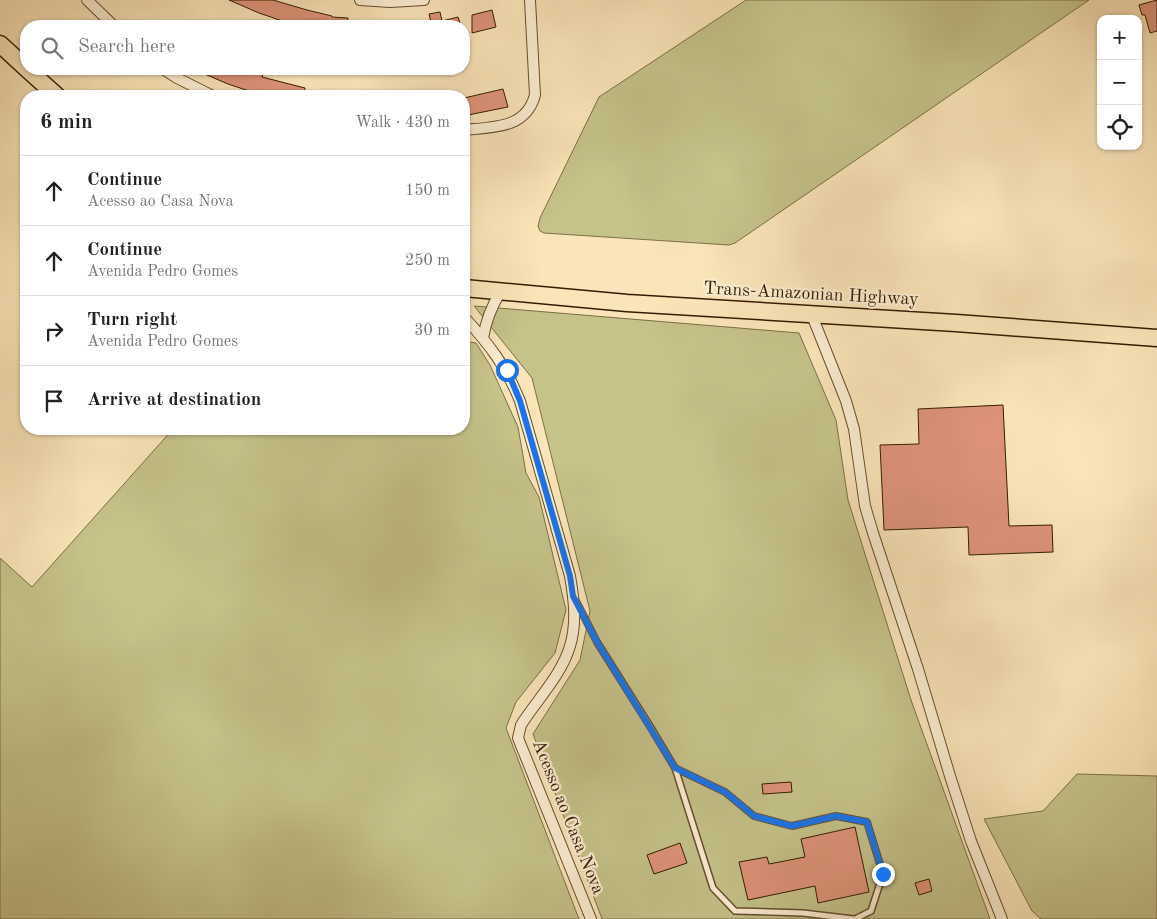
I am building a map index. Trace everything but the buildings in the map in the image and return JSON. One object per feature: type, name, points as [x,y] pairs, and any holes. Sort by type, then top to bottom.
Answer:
[{"type":"highway","points":[[0,44],[20,62]]},
{"type":"highway","points":[[34,75],[51,90]]},
{"type":"highway","name":"Trans-Amazonian Highway","points":[[470,288],[627,303],[811,313],[1157,338]]},
{"type":"street","points":[[87,0],[108,20]]},
{"type":"street","points":[[360,0],[390,2],[424,0]]},
{"type":"street","points":[[470,129],[516,121],[532,106],[535,94],[530,0]]},
{"type":"street","points":[[172,75],[201,90]]},
{"type":"street","points":[[483,338],[486,321],[492,305],[501,291]]},
{"type":"street","points":[[811,313],[846,400],[854,429],[865,506],[872,533],[918,670],[971,841],[1002,919]]},
{"type":"street","name":"Acesso ao Casa Nova","points":[[470,324],[507,370],[520,401],[570,576],[574,627],[570,645],[560,667],[521,726],[518,738],[591,919]]},
{"type":"lane","points":[[573,596],[597,642],[675,768],[713,888],[735,911],[803,913],[854,919],[871,911],[883,874],[867,822],[836,816],[792,826],[754,816],[725,792],[675,768]]},
{"type":"lane","points":[[799,919],[803,913]]},
{"type":"shaded area","points":[[746,0],[1089,0],[735,243],[729,245],[544,233],[540,231],[538,226],[540,218],[599,97]]},
{"type":"shaded area","points":[[474,306],[799,333],[836,420],[848,500],[911,700],[990,919],[602,919],[533,734],[580,660],[590,611],[532,378]]},
{"type":"shaded area","points":[[470,342],[476,343],[490,365],[518,427],[526,473],[539,497],[566,610],[555,653],[516,702],[506,728],[579,919],[0,919],[0,558],[32,587],[168,435],[470,435]]},
{"type":"shaded area","points":[[1077,774],[1157,776],[1157,919],[1041,919],[1032,911],[984,819],[1043,811]]},
{"type":"route","points":[[507,370],[520,401],[570,576],[573,596],[597,642],[675,768],[725,792],[754,816],[792,826],[836,816],[867,822],[883,874]]}]
